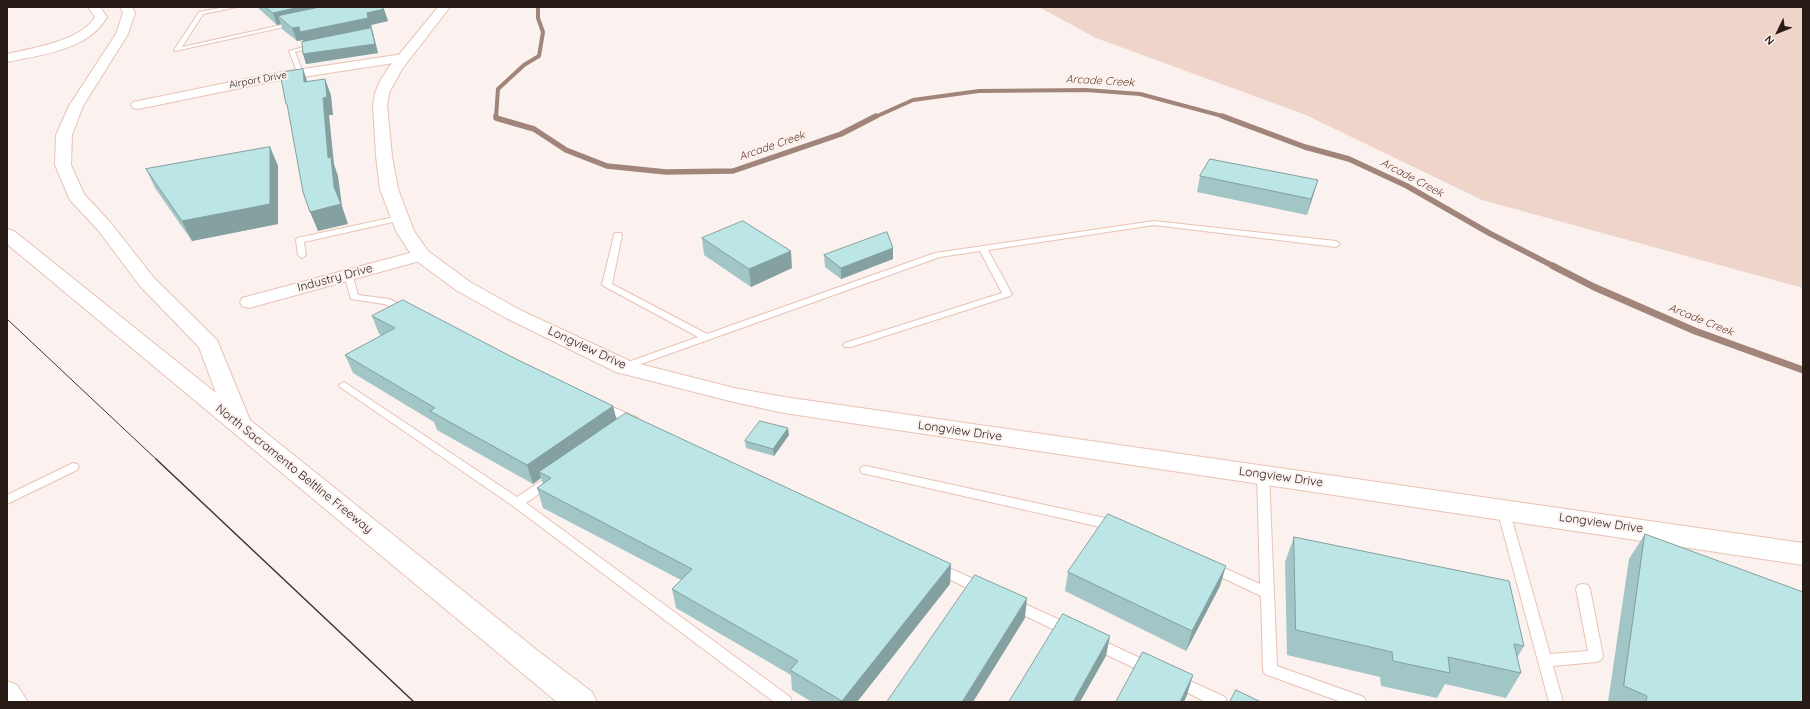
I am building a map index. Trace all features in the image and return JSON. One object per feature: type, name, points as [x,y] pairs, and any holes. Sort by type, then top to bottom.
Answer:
[{"type":"main road","points":[[7,58],[46,48],[86,33],[100,22],[101,17],[94,7]]},
{"type":"main road","points":[[126,7],[129,13],[122,34],[76,106],[64,135],[63,165],[76,196],[104,226],[147,282],[209,345],[240,424]]},
{"type":"main road","name":"Longview Drive","points":[[444,7],[403,58],[387,81],[382,93],[380,105],[384,156],[388,183],[399,218],[421,255],[463,286],[507,310],[624,367],[734,395],[784,405],[1504,509],[1803,554]]},
{"type":"main road","name":"North Sacramento Beltline Freeway","points":[[7,235],[240,424],[514,650],[581,702]]},
{"type":"street","name":"Airport Drive","points":[[138,105],[300,73],[403,58]]},
{"type":"street","name":"Industry Drive","points":[[249,302],[421,255]]},
{"type":"street","points":[[7,694],[13,702]]},
{"type":"lane","points":[[198,7],[201,13]]},
{"type":"lane","points":[[234,7],[201,13],[177,50],[298,23]]},
{"type":"lane","points":[[300,73],[292,51],[322,45]]},
{"type":"lane","points":[[302,255],[300,240],[399,218]]},
{"type":"lane","points":[[624,367],[938,255],[1154,222],[1336,244]]},
{"type":"lane","points":[[618,235],[607,285],[706,338]]},
{"type":"lane","points":[[848,345],[1007,294],[983,248]]},
{"type":"lane","points":[[348,274],[354,296],[386,300],[414,313]]},
{"type":"lane","points":[[344,385],[517,503],[785,702]]},
{"type":"lane","points":[[592,400],[638,423],[622,431]]},
{"type":"lane","points":[[7,500],[73,467]]},
{"type":"lane","points":[[866,470],[1113,525],[1128,530]]},
{"type":"lane","points":[[1263,474],[1270,670],[1359,702]]},
{"type":"lane","points":[[517,503],[556,476]]},
{"type":"lane","points":[[1504,509],[1556,702]]},
{"type":"lane","points":[[924,561],[1220,702]]},
{"type":"lane","points":[[1205,565],[1267,593]]},
{"type":"lane","points":[[1544,661],[1596,656],[1583,589]]},
{"type":"shaded area","points":[[1039,7],[1803,7],[1803,288],[1482,200],[1306,115],[1096,38]]},
{"type":"building","points":[[266,7],[300,7],[273,13]]},
{"type":"building","points":[[320,7],[382,7],[384,9],[367,13],[368,18],[300,32],[299,27],[292,28],[278,16]]},
{"type":"building","points":[[371,28],[375,44],[303,54],[302,42]]},
{"type":"building","points":[[303,69],[304,82],[325,79],[327,97],[323,98],[328,158],[331,157],[334,187],[341,204],[310,212],[303,192],[280,73]]},
{"type":"building","points":[[270,147],[270,204],[182,221],[146,169]]},
{"type":"building","points":[[1210,159],[1318,180],[1311,199],[1200,176]]},
{"type":"building","points":[[743,221],[791,251],[749,269],[702,238]]},
{"type":"building","points":[[887,232],[893,248],[841,268],[824,255]]},
{"type":"building","points":[[403,300],[514,358],[613,406],[527,465],[430,411],[435,408],[345,355],[395,328],[372,316]]},
{"type":"building","points":[[626,413],[951,564],[842,701],[790,670],[798,661],[672,589],[692,569],[537,488],[551,478],[539,472]]},
{"type":"building","points":[[760,421],[788,428],[773,449],[745,441]]},
{"type":"building","points":[[1108,514],[1226,566],[1192,631],[1068,572]]},
{"type":"building","points":[[1645,534],[1803,592],[1803,702],[1646,702],[1647,696],[1624,686]]},
{"type":"building","points":[[1294,537],[1509,581],[1524,646],[1514,644],[1521,673],[1448,657],[1450,673],[1393,661],[1392,652],[1296,630]]},
{"type":"building","points":[[975,575],[1027,598],[962,702],[887,702]]},
{"type":"building","points":[[1063,614],[1110,636],[1073,702],[1009,702]]},
{"type":"building","points":[[1143,652],[1193,675],[1180,702],[1116,702]]},
{"type":"building","points":[[1236,690],[1261,702],[1230,702]]},
{"type":"waterway","name":"Arcade Creek","points":[[496,117],[498,89],[524,65],[539,56],[543,32],[538,18],[538,7]]},
{"type":"waterway","name":"Arcade Creek","points":[[875,117],[913,100],[979,91],[1086,90],[1140,94],[1226,117]]},
{"type":"waterway","name":"Arcade Creek","points":[[496,117],[534,129],[566,150],[607,166],[666,172],[733,171],[841,134],[876,116]]},
{"type":"waterway","name":"Arcade Creek","points":[[1222,116],[1305,147],[1349,159],[1407,186],[1489,233],[1555,267]]},
{"type":"waterway","name":"Arcade Creek","points":[[1553,266],[1594,287],[1695,331],[1803,370]]},
{"type":"tram line","points":[[7,319],[157,460]]},
{"type":"tram line","points":[[156,459],[414,702]]}]
